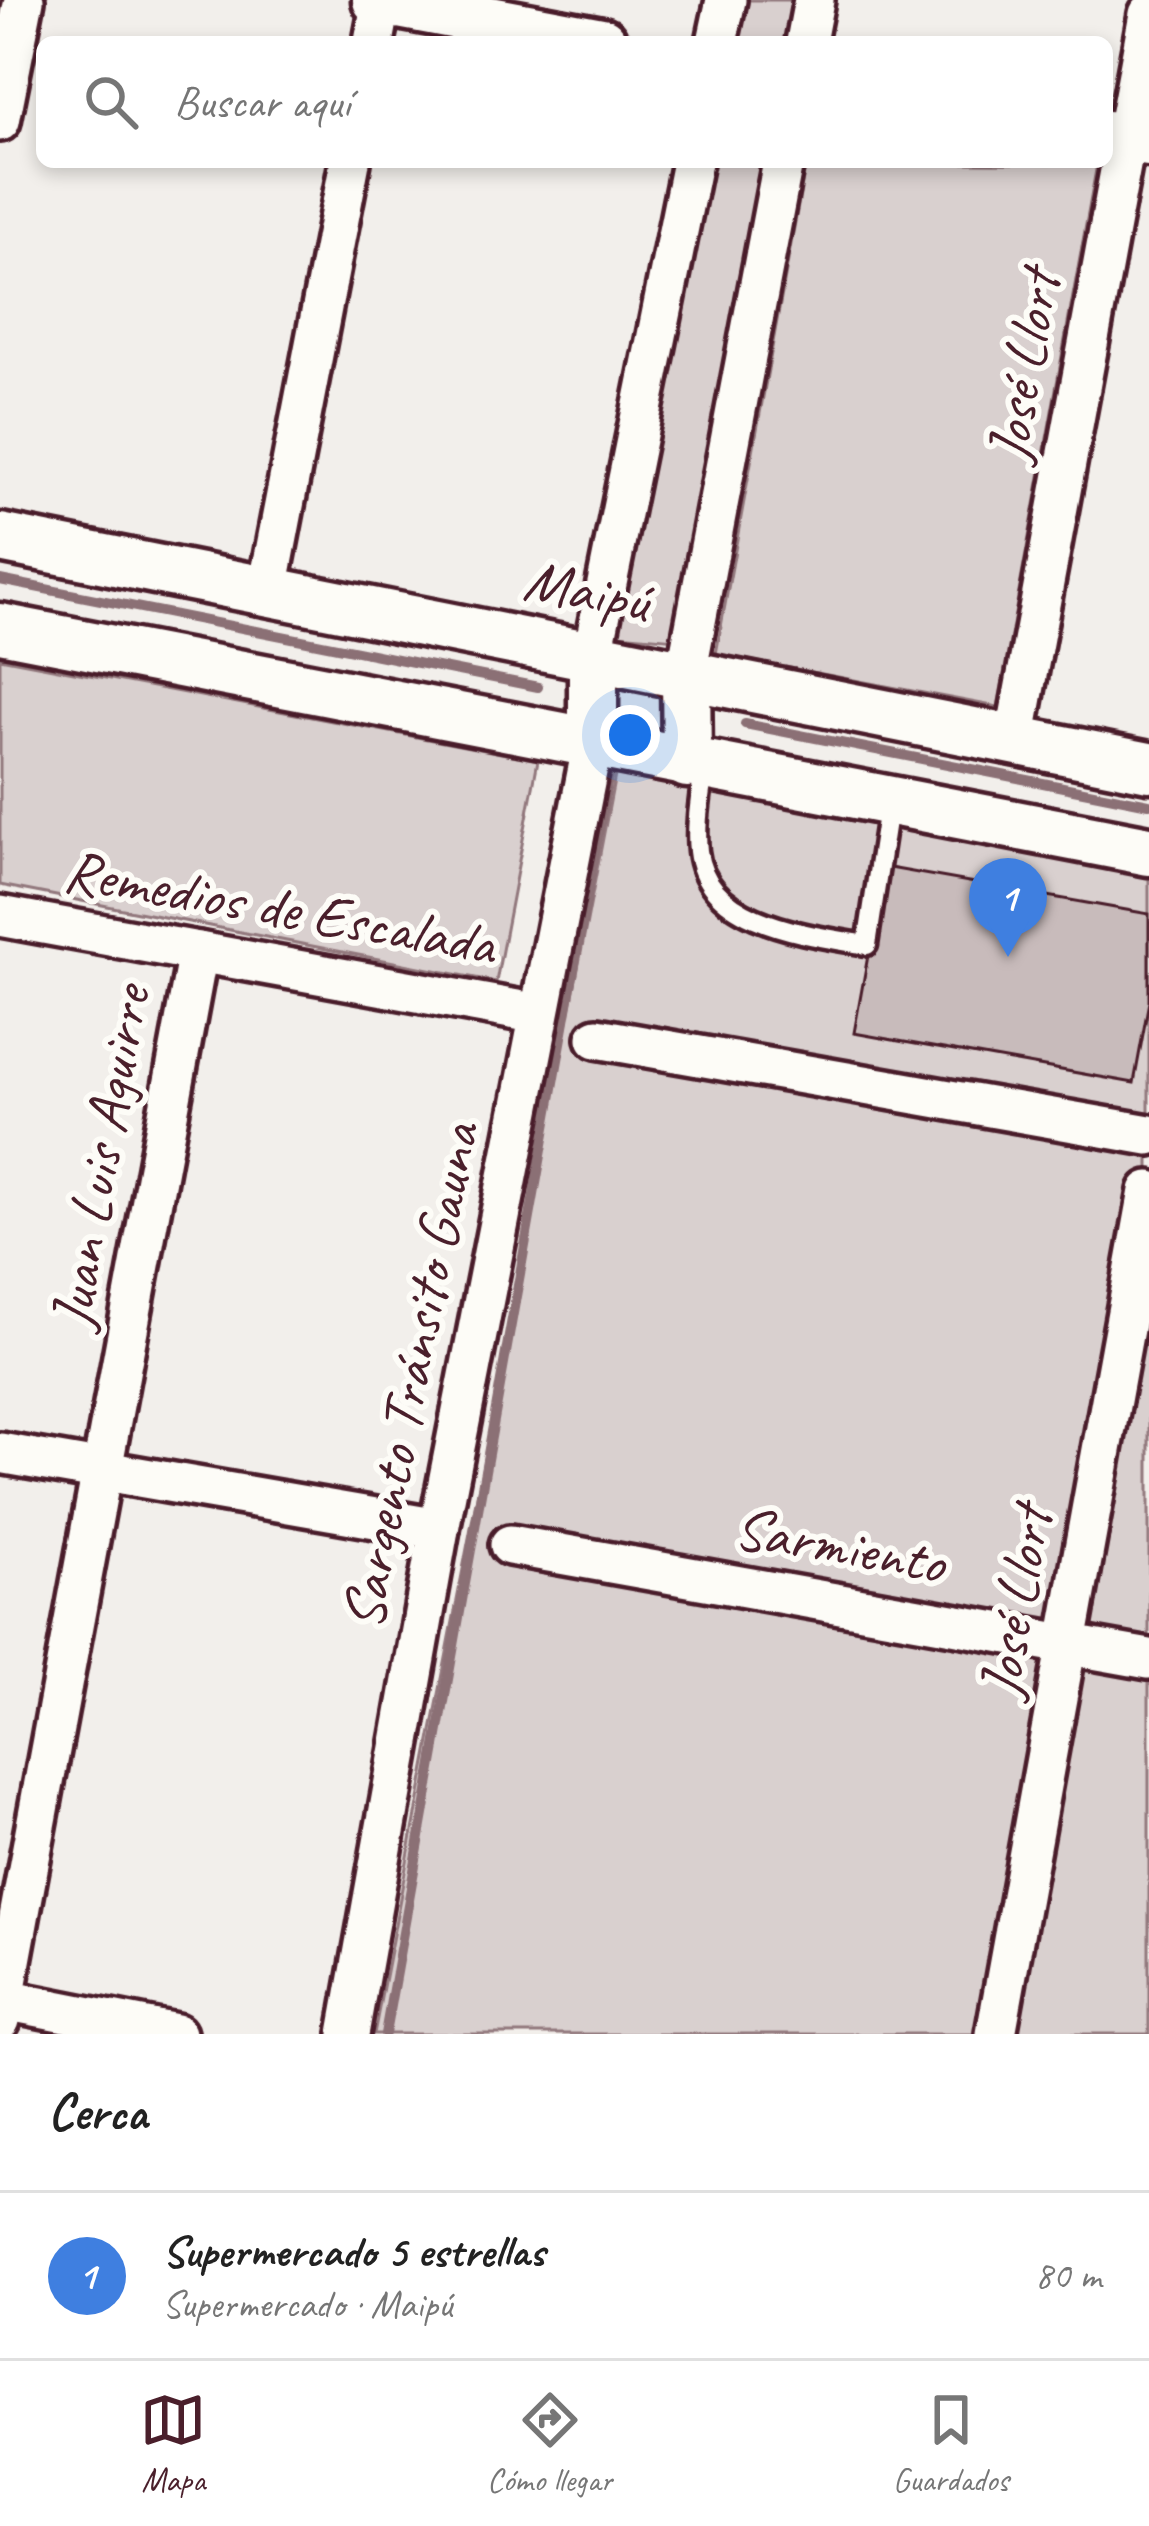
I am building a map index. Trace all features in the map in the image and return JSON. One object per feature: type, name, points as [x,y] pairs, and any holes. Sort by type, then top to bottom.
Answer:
[{"type":"street","points":[[0,121],[24,0]]},
{"type":"street","points":[[375,36],[380,0],[570,36]]},
{"type":"street","points":[[718,36],[726,0]]},
{"type":"street","points":[[807,36],[814,0]]},
{"type":"street","name":"José Llort","points":[[1015,740],[1149,14]]},
{"type":"street","points":[[266,594],[349,168]]},
{"type":"street","points":[[593,742],[593,653],[691,168]]},
{"type":"street","points":[[696,765],[686,674],[783,168]]},
{"type":"street","name":"Maipú","points":[[0,538],[1149,767]]},
{"type":"street","points":[[0,628],[1149,851]]},
{"type":"street","name":"Sargento Tránsito Gauna","points":[[349,2034],[439,1529],[593,742]]},
{"type":"street","name":"Remedios de Escalada","points":[[0,916],[539,1014]]},
{"type":"street","name":"Juan Luis Aguirre","points":[[1,2006],[198,952]]},
{"type":"street","points":[[597,1038],[1149,1135]]},
{"type":"street","name":"José Llort","points":[[996,2034],[1149,1191]]},
{"type":"street","points":[[0,1453],[439,1529]]},
{"type":"street","name":"Sarmiento","points":[[510,1545],[1149,1660]]},
{"type":"street","points":[[1,2006],[176,2034]]},
{"type":"lane","points":[[696,765],[698,854],[707,882],[762,920],[867,945],[889,801]]},
{"type":"shaded area","points":[[746,0],[796,0],[790,36],[739,36]]},
{"type":"shaded area","points":[[704,168],[765,168],[676,639],[618,634]]},
{"type":"shaded area","points":[[805,168],[1096,168],[998,707],[716,654]]},
{"type":"shaded area","points":[[0,658],[538,760],[496,982],[0,885]]},
{"type":"shaded area","points":[[616,770],[1149,872],[1149,2034],[374,2034]]},
{"type":"building","points":[[884,867],[1149,914],[1149,1001],[1134,1083],[854,1033]]},
{"type":"waterway","points":[[0,580],[538,687]]},
{"type":"waterway","points":[[745,724],[1149,804]]},
{"type":"waterway","points":[[385,2034],[610,767]]},
{"type":"place","name":"Supermercado 5 estrellas","points":[[1008,957]]}]
